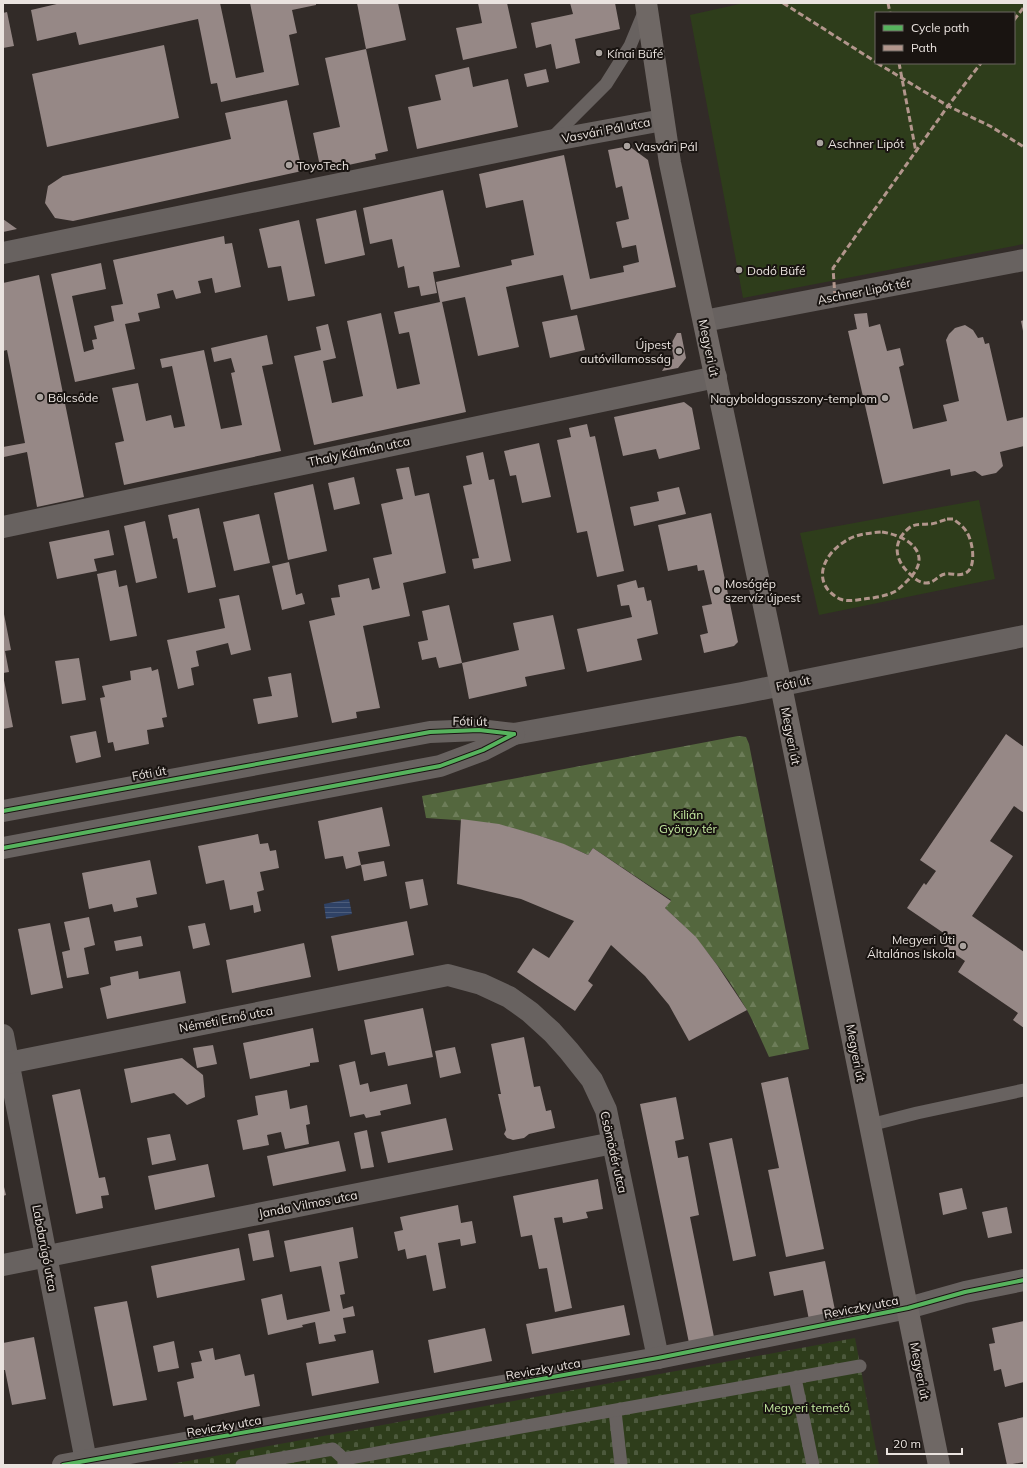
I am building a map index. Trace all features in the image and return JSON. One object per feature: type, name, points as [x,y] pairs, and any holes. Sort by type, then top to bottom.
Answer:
[{"type":"main road","name":"Megyeri út","points":[[649,4],[663,120],[670,163],[781,686],[939,1465]]},
{"type":"street","name":"Vasvári Pál utca","points":[[3,253],[549,141],[663,120]]},
{"type":"street","name":"Aschner Lipót tér","points":[[704,321],[1024,260]]},
{"type":"street","name":"Thaly Kálmán utca","points":[[3,527],[716,376]]},
{"type":"street","name":"Fóti út","points":[[3,810],[430,732],[479,730],[514,734],[781,686],[1024,636]]},
{"type":"street","name":"Fóti út","points":[[3,848],[440,766],[483,750],[514,734]]},
{"type":"street","name":"Németi Ernő utca","points":[[6,1063],[448,975]]},
{"type":"street","name":"Csömödér utca","points":[[448,975],[481,984],[509,997],[552,1032],[592,1080],[606,1110],[658,1358]]},
{"type":"street","name":"Labdarúgó utca","points":[[3,1035],[6,1063],[86,1461]]},
{"type":"street","name":"Janda Vilmos utca","points":[[3,1265],[613,1143]]},
{"type":"street","name":"Reviczky utca","points":[[63,1465],[658,1358],[908,1308],[965,1292],[1024,1280]]},
{"type":"lane","points":[[549,141],[606,84],[630,46],[649,4]]},
{"type":"lane","points":[[870,1125],[917,1113],[1024,1090]]},
{"type":"lane","points":[[242,1465],[333,1450],[344,1462],[860,1366]]},
{"type":"lane","points":[[794,1378],[813,1465]]},
{"type":"lane","points":[[615,1411],[621,1465]]},
{"type":"green space","points":[[744,3],[1024,3],[1024,244],[743,298],[690,15]]},
{"type":"green space","points":[[979,500],[995,579],[819,615],[800,533]]},
{"type":"green space","name":"Kilián György tér","points":[[738,736],[746,737],[749,744],[809,1049],[769,1057],[747,1010],[730,982],[700,943],[665,908],[671,900],[593,848],[588,855],[548,839],[509,828],[469,821],[426,818],[422,796]]},
{"type":"green space","name":"Megyeri temető","points":[[855,1338],[879,1465],[166,1465]]},
{"type":"water","points":[[349,899],[352,914],[326,919],[324,904]]},
{"type":"building","points":[[61,3],[220,3],[236,78],[264,72],[250,3],[316,3],[316,5],[292,10],[297,33],[289,35],[299,85],[221,102],[217,83],[211,84],[198,19],[79,45],[76,32],[37,41],[31,10]]},
{"type":"building","points":[[357,3],[398,3],[406,40],[366,49]]},
{"type":"building","points":[[478,3],[507,3],[517,48],[463,60],[456,28],[482,23]]},
{"type":"building","points":[[570,3],[615,3],[620,29],[575,39],[580,63],[556,69],[551,44],[536,48],[531,23],[573,14]]},
{"type":"building","points":[[7,12],[14,46],[3,48],[3,13]]},
{"type":"building","points":[[164,45],[179,118],[47,147],[32,74]]},
{"type":"building","points":[[366,49],[388,151],[375,154],[376,159],[321,171],[313,133],[340,127],[325,58]]},
{"type":"building","points":[[469,67],[473,87],[508,79],[518,127],[417,149],[408,107],[441,100],[435,75]]},
{"type":"building","points":[[546,69],[549,82],[527,87],[524,74]]},
{"type":"building","points":[[287,100],[302,171],[73,221],[55,218],[45,203],[48,186],[63,176],[231,139],[225,113]]},
{"type":"building","points":[[629,146],[648,160],[676,287],[571,310],[563,275],[506,287],[519,347],[478,356],[465,297],[442,302],[466,412],[314,445],[294,356],[321,350],[316,327],[328,324],[336,358],[323,361],[332,403],[363,396],[347,321],[381,313],[397,389],[420,384],[409,332],[399,334],[394,312],[440,302],[436,282],[512,265],[511,260],[534,255],[523,200],[486,208],[479,174],[564,155],[590,279],[624,272],[623,266],[639,262],[636,245],[622,248],[616,222],[629,219],[622,186],[616,188],[608,150]]},
{"type":"building","points":[[443,190],[460,267],[433,272],[437,293],[421,296],[419,286],[408,288],[404,266],[398,268],[392,239],[370,244],[363,208]]},
{"type":"building","points":[[356,210],[365,255],[325,264],[316,219]]},
{"type":"building","points":[[3,219],[17,229],[3,232]]},
{"type":"building","points":[[299,220],[315,296],[288,301],[281,266],[268,268],[259,229]]},
{"type":"building","points":[[224,236],[225,244],[232,243],[241,287],[215,293],[212,278],[198,281],[201,293],[176,299],[173,290],[157,294],[160,308],[138,313],[140,321],[125,324],[135,369],[75,382],[51,274],[101,263],[106,289],[72,296],[84,352],[94,349],[92,340],[97,339],[94,326],[114,321],[111,306],[123,304],[113,260]]},
{"type":"building","name":"Bölcsőde","points":[[39,275],[84,497],[37,507],[27,452],[4,457],[3,460],[3,447],[25,443],[7,350],[3,351],[3,283]]},
{"type":"building","points":[[867,313],[869,327],[880,324],[887,351],[900,348],[904,365],[899,367],[913,429],[947,421],[943,405],[959,401],[946,340],[955,328],[965,325],[973,330],[978,338],[983,337],[985,344],[989,343],[1007,421],[1024,417],[1024,446],[1000,452],[1003,466],[996,473],[982,476],[975,471],[951,476],[950,469],[883,484],[848,331],[857,329],[854,314]]},
{"type":"building","points":[[577,315],[585,350],[550,358],[542,322]]},
{"type":"building","points":[[1024,320],[1024,331],[1023,331],[1021,321]]},
{"type":"building","name":"Újpest autóvillamosság","points":[[677,333],[681,333],[686,358],[678,368],[662,371],[669,360],[674,359],[671,344]]},
{"type":"building","points":[[267,335],[273,364],[262,366],[281,451],[124,485],[115,443],[124,441],[112,388],[138,383],[146,421],[171,415],[174,428],[185,426],[172,366],[162,368],[160,359],[204,350],[221,429],[242,425],[231,373],[235,372],[231,358],[214,362],[211,348]]},
{"type":"building","points":[[684,402],[692,408],[700,449],[659,459],[656,449],[623,456],[614,417]]},
{"type":"building","points":[[587,424],[590,437],[595,436],[624,571],[597,577],[587,531],[577,533],[557,440],[571,437],[569,428]]},
{"type":"building","points":[[539,443],[551,497],[522,503],[516,475],[510,476],[504,451]]},
{"type":"building","points":[[483,452],[489,480],[494,479],[511,561],[474,569],[472,559],[479,558],[463,486],[472,484],[466,456]]},
{"type":"building","points":[[409,467],[415,496],[429,493],[446,573],[403,583],[410,616],[363,626],[380,708],[356,712],[357,718],[332,723],[309,621],[335,615],[331,598],[340,597],[338,585],[369,578],[372,590],[380,588],[373,558],[392,554],[381,504],[403,499],[396,469]]},
{"type":"building","points":[[354,477],[360,504],[334,510],[328,483]]},
{"type":"building","points":[[313,484],[327,551],[288,560],[274,493]]},
{"type":"building","points":[[679,487],[686,514],[634,526],[630,507],[659,501],[657,492]]},
{"type":"building","points":[[199,508],[216,587],[188,593],[177,538],[173,539],[168,515]]},
{"type":"building","points":[[711,513],[738,642],[734,646],[704,653],[700,635],[708,633],[702,606],[712,604],[704,570],[698,571],[697,565],[668,571],[658,525]]},
{"type":"building","points":[[259,514],[270,563],[234,571],[223,522]]},
{"type":"building","points":[[145,521],[157,578],[136,583],[124,526]]},
{"type":"building","points":[[109,530],[114,555],[94,559],[97,571],[57,579],[49,542]]},
{"type":"building","points":[[289,562],[296,595],[302,593],[305,604],[282,610],[272,566]]},
{"type":"building","points":[[116,570],[119,587],[127,585],[137,636],[110,641],[97,574]]},
{"type":"building","points":[[636,580],[638,588],[644,587],[647,601],[651,600],[658,634],[637,639],[642,660],[587,672],[577,629],[632,617],[629,605],[621,606],[617,585]]},
{"type":"building","points":[[239,595],[251,650],[231,655],[228,643],[196,651],[199,666],[191,668],[194,685],[178,689],[167,640],[225,628],[219,599]]},
{"type":"building","points":[[449,605],[462,663],[439,668],[436,657],[422,660],[418,642],[428,640],[422,611]]},
{"type":"building","points":[[3,609],[11,650],[5,651],[9,672],[3,673]]},
{"type":"building","points":[[553,615],[565,669],[525,677],[527,686],[469,699],[462,663],[519,650],[513,623]]},
{"type":"building","points":[[79,658],[86,700],[62,704],[55,661]]},
{"type":"building","points":[[151,667],[152,671],[158,669],[167,717],[162,718],[164,727],[147,730],[149,744],[115,751],[113,742],[108,743],[100,698],[105,697],[102,686],[131,680],[130,671]]},
{"type":"building","points":[[291,673],[298,717],[258,724],[253,699],[272,696],[268,677]]},
{"type":"building","points":[[3,675],[13,727],[3,729]]},
{"type":"building","points":[[96,731],[101,757],[76,763],[70,736]]},
{"type":"building","points":[[1006,734],[1024,747],[1024,813],[1014,806],[990,841],[1013,856],[972,916],[1024,952],[1024,1028],[1013,1020],[1018,1013],[958,972],[965,961],[939,943],[945,934],[907,908],[924,883],[926,885],[936,871],[920,860]]},
{"type":"building","points":[[382,807],[390,846],[358,852],[361,865],[346,869],[343,856],[325,859],[318,821]]},
{"type":"building","points":[[461,819],[499,824],[564,844],[588,855],[593,848],[671,901],[665,908],[696,937],[747,1010],[689,1041],[669,1005],[645,976],[611,945],[588,981],[593,985],[575,1011],[517,972],[533,948],[549,958],[574,921],[521,899],[457,884]]},
{"type":"building","points":[[258,834],[260,844],[268,843],[270,851],[276,850],[279,868],[260,872],[264,890],[257,892],[261,911],[254,913],[253,905],[230,910],[224,880],[206,884],[198,846]]},
{"type":"building","points":[[150,860],[157,894],[136,898],[138,907],[114,912],[112,904],[89,909],[82,873]]},
{"type":"building","points":[[384,861],[387,876],[364,881],[361,865]]},
{"type":"building","points":[[423,879],[428,905],[410,909],[405,882]]},
{"type":"building","points":[[89,917],[95,945],[84,948],[89,974],[67,978],[62,952],[70,950],[64,922]]},
{"type":"building","points":[[407,921],[414,955],[338,971],[331,936]]},
{"type":"building","points":[[50,923],[63,988],[31,995],[18,929]]},
{"type":"building","points":[[205,923],[210,945],[193,949],[188,926]]},
{"type":"building","points":[[141,936],[143,946],[116,951],[114,941]]},
{"type":"building","points":[[304,943],[311,977],[232,993],[226,960]]},
{"type":"building","points":[[138,971],[139,979],[180,971],[186,1003],[107,1019],[100,988],[111,985],[110,977]]},
{"type":"building","points":[[423,1008],[433,1057],[388,1066],[385,1052],[371,1055],[364,1020]]},
{"type":"building","points":[[313,1028],[319,1062],[310,1063],[310,1066],[250,1079],[243,1043]]},
{"type":"building","points":[[524,1037],[534,1087],[540,1086],[546,1111],[551,1110],[555,1128],[529,1134],[524,1138],[513,1140],[507,1138],[504,1134],[506,1130],[498,1094],[501,1094],[491,1044]]},
{"type":"building","points":[[213,1045],[217,1064],[197,1068],[193,1048]]},
{"type":"building","points":[[455,1047],[461,1073],[440,1078],[435,1051]]},
{"type":"building","points":[[182,1058],[203,1075],[205,1097],[187,1105],[174,1093],[131,1103],[124,1069]]},
{"type":"building","points":[[355,1061],[360,1085],[368,1083],[370,1092],[407,1084],[411,1104],[380,1111],[381,1115],[366,1118],[364,1114],[350,1117],[339,1065]]},
{"type":"building","points":[[788,1077],[824,1249],[786,1257],[768,1170],[779,1168],[761,1083]]},
{"type":"building","points":[[80,1089],[99,1178],[105,1177],[109,1195],[101,1196],[103,1208],[76,1214],[52,1095]]},
{"type":"building","points":[[287,1090],[290,1109],[307,1105],[310,1124],[306,1125],[309,1144],[285,1149],[281,1132],[267,1135],[269,1145],[243,1150],[237,1120],[258,1115],[255,1096]]},
{"type":"building","points":[[676,1097],[684,1139],[675,1141],[678,1158],[688,1156],[699,1215],[690,1217],[714,1337],[689,1343],[640,1104]]},
{"type":"building","points":[[446,1118],[453,1150],[388,1163],[381,1132]]},
{"type":"building","points":[[367,1130],[374,1167],[361,1169],[354,1133]]},
{"type":"building","points":[[170,1134],[176,1160],[152,1165],[147,1138]]},
{"type":"building","points":[[732,1138],[756,1256],[733,1261],[709,1143]]},
{"type":"building","points":[[339,1141],[346,1171],[273,1186],[267,1156]]},
{"type":"building","points":[[208,1164],[215,1197],[155,1210],[148,1176]]},
{"type":"building","points":[[598,1179],[603,1209],[586,1212],[588,1218],[563,1223],[562,1217],[554,1218],[572,1308],[555,1312],[547,1268],[539,1269],[532,1235],[521,1237],[513,1196]]},
{"type":"building","points":[[3,1183],[6,1195],[3,1196]]},
{"type":"building","points":[[962,1188],[967,1209],[943,1215],[939,1193]]},
{"type":"building","points":[[458,1205],[461,1223],[472,1221],[476,1243],[461,1246],[460,1239],[438,1243],[446,1288],[433,1291],[426,1255],[407,1259],[405,1249],[398,1251],[394,1232],[403,1230],[400,1217]]},
{"type":"building","points":[[1007,1207],[1012,1233],[988,1238],[982,1212]]},
{"type":"building","points":[[353,1227],[358,1258],[339,1262],[345,1294],[340,1295],[343,1309],[353,1306],[355,1316],[343,1318],[346,1333],[334,1335],[336,1341],[319,1344],[315,1322],[302,1325],[303,1327],[268,1335],[261,1299],[282,1294],[287,1320],[330,1311],[321,1266],[290,1272],[284,1241]]},
{"type":"building","points":[[269,1230],[274,1257],[253,1261],[248,1234]]},
{"type":"building","points":[[239,1248],[245,1280],[157,1298],[151,1266]]},
{"type":"building","points":[[825,1261],[836,1315],[809,1320],[803,1290],[774,1296],[769,1272]]},
{"type":"building","points":[[127,1301],[147,1400],[113,1406],[94,1307]]},
{"type":"building","points":[[624,1305],[630,1335],[532,1354],[526,1324]]},
{"type":"building","points":[[1024,1321],[1024,1382],[1005,1387],[1001,1369],[994,1371],[989,1344],[995,1343],[992,1328]]},
{"type":"building","points":[[485,1328],[492,1361],[434,1373],[428,1340]]},
{"type":"building","points":[[34,1337],[46,1399],[12,1405],[5,1370],[3,1370],[3,1343]]},
{"type":"building","points":[[174,1341],[179,1368],[158,1372],[153,1346]]},
{"type":"building","points":[[213,1348],[215,1360],[240,1354],[245,1376],[254,1374],[260,1406],[194,1420],[193,1415],[184,1417],[177,1382],[194,1378],[191,1363],[202,1361],[199,1351]]},
{"type":"building","points":[[373,1350],[379,1383],[312,1396],[306,1363]]},
{"type":"building","points":[[1024,1417],[1024,1462],[1007,1465],[998,1423]]},
{"type":"marked path","points":[[783,3],[875,61]]},
{"type":"marked path","points":[[888,3],[890,12]]},
{"type":"marked path","points":[[1015,19],[1024,7]]},
{"type":"marked path","points":[[879,64],[948,106],[990,126],[1024,147]]},
{"type":"marked path","points":[[899,64],[916,152]]},
{"type":"marked path","points":[[835,297],[833,268],[948,106],[980,64]]},
{"type":"marked path","points":[[947,519],[953,519],[966,531],[971,541],[973,555],[971,567],[968,572],[963,574],[945,574],[929,583],[920,582],[901,564],[897,552],[899,540],[912,526],[934,524],[947,519]]},
{"type":"marked path","points":[[882,532],[901,538],[909,542],[915,548],[919,555],[919,563],[915,572],[897,590],[885,595],[849,601],[840,599],[831,593],[825,586],[823,578],[825,562],[830,555],[836,548],[848,539],[867,533],[882,532]]},
{"type":"cycle path","points":[[3,811],[430,732],[479,730],[514,734]]},
{"type":"cycle path","points":[[3,848],[440,766],[483,750],[514,734]]},
{"type":"cycle path","points":[[63,1465],[658,1358],[908,1308],[965,1292],[1024,1280]]},
{"type":"place","name":"Kínai Büfé","points":[[599,53]]},
{"type":"place","name":"Aschner Lipót","points":[[820,143]]},
{"type":"place","name":"Vasvári Pál","points":[[627,146]]},
{"type":"place","name":"ToyoTech","points":[[289,165]]},
{"type":"place","name":"Dodó Büfé","points":[[739,270]]},
{"type":"place","name":"Újpest autóvillamosság","points":[[679,351]]},
{"type":"place","name":"Bölcsőde","points":[[40,397]]},
{"type":"place","name":"Nagyboldogasszony-templom","points":[[885,398]]},
{"type":"place","name":"Mosógép szervíz újpest","points":[[717,590]]},
{"type":"place","name":"Megyeri Úti Általános Iskola","points":[[963,946]]}]
